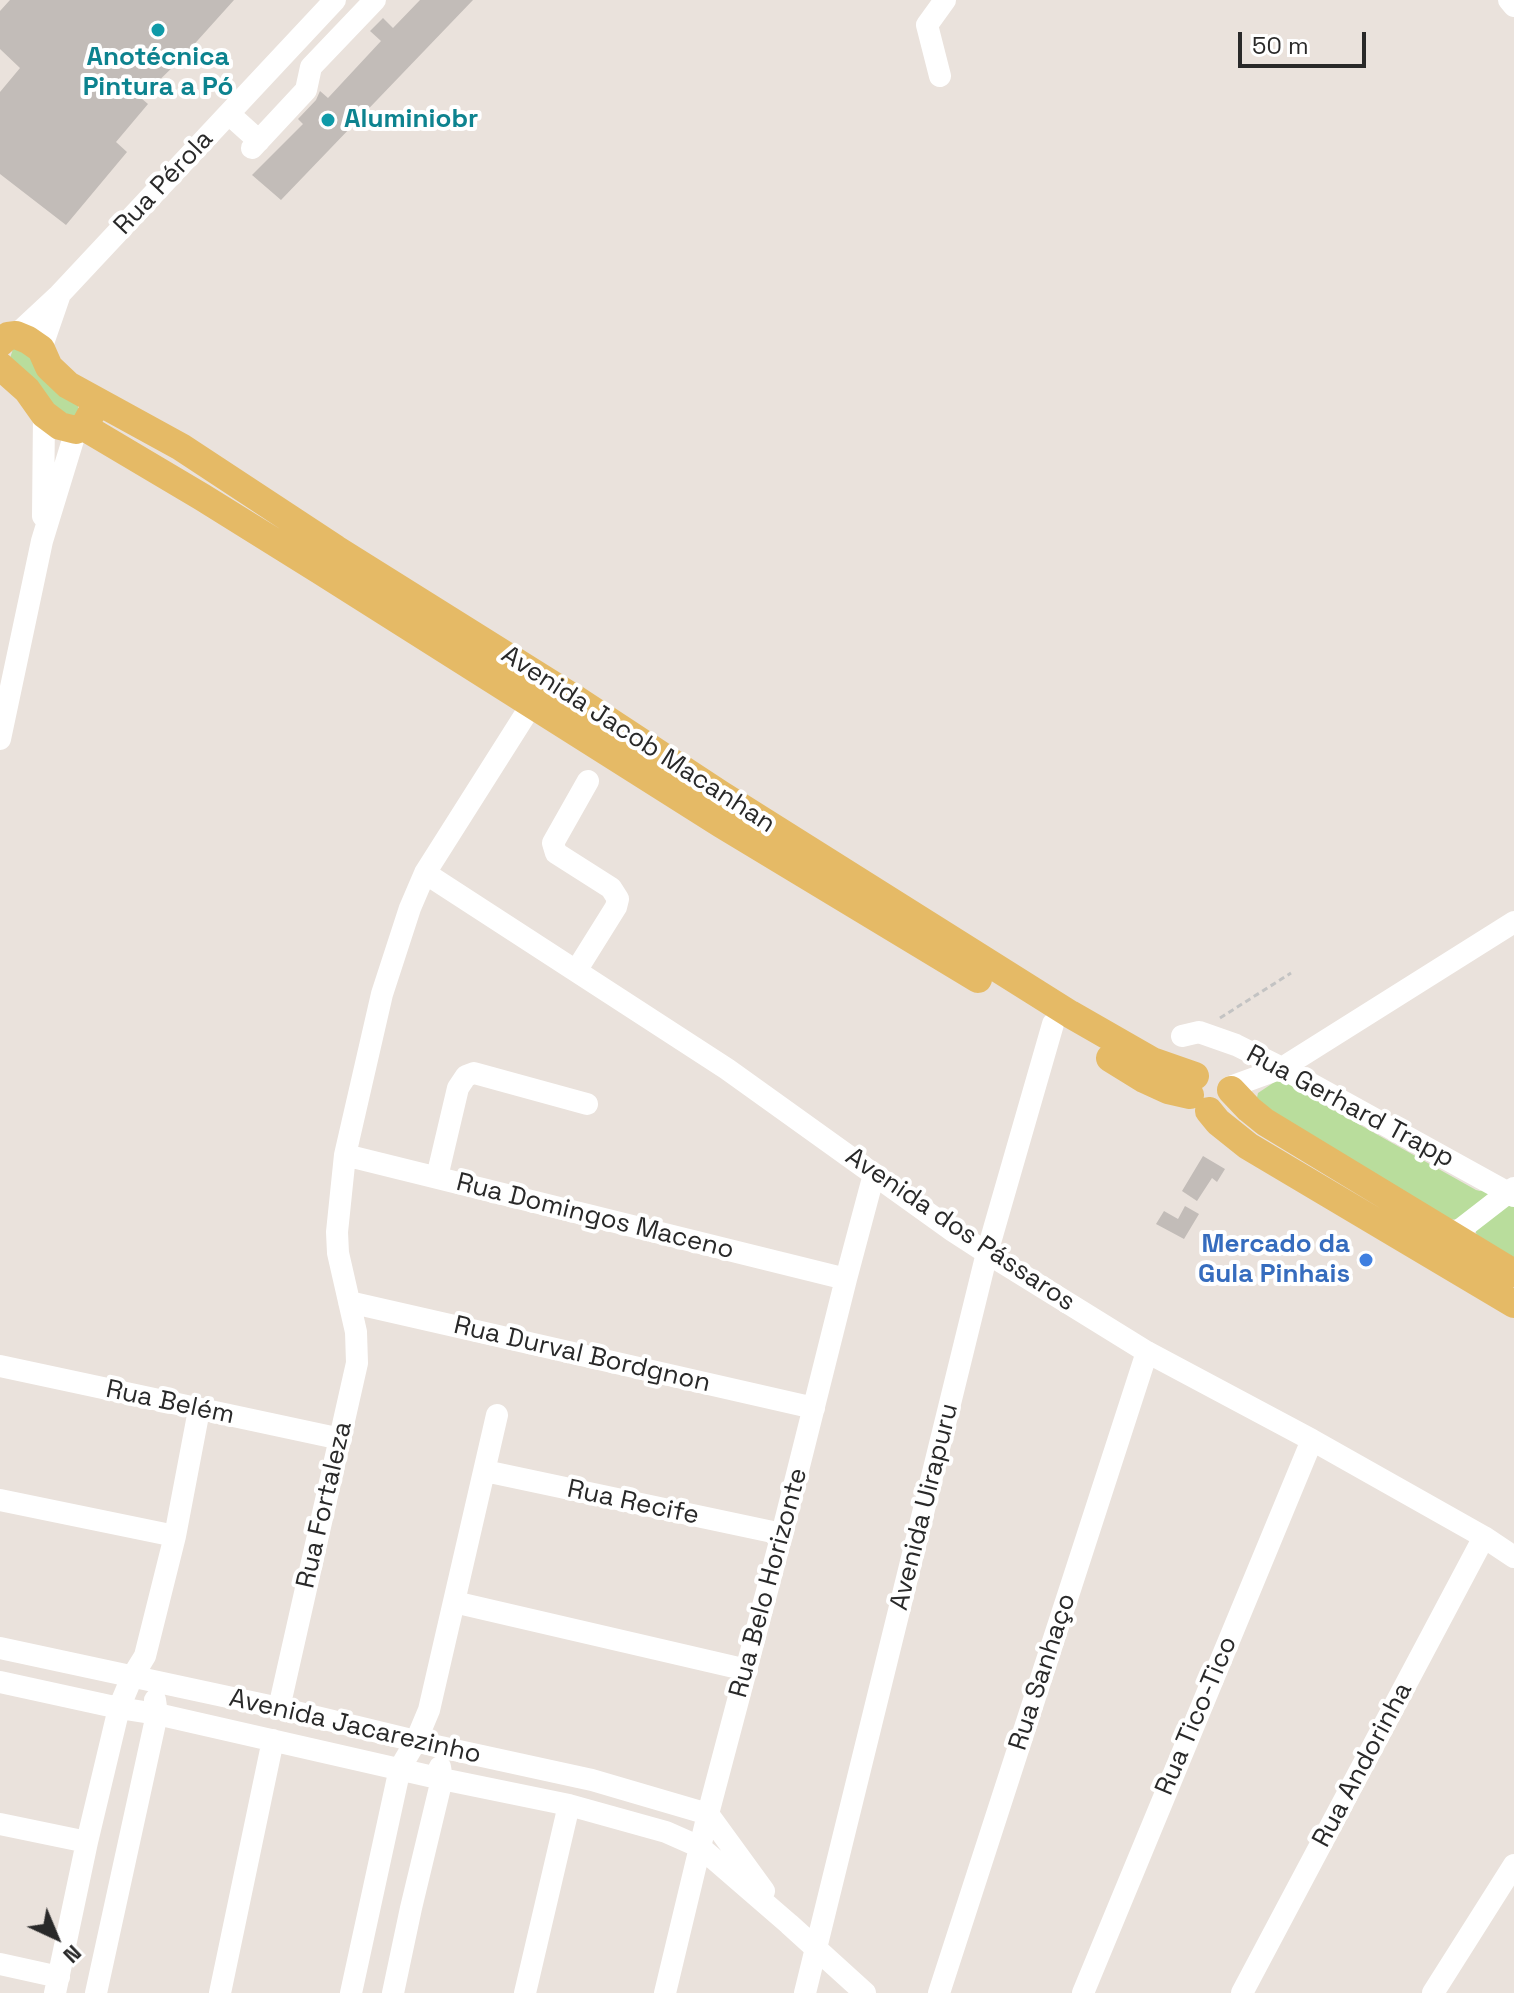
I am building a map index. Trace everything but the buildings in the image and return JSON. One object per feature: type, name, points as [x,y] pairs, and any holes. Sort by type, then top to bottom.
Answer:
[{"type":"main road","name":"Avenida Jacob Macanhan","points":[[6,337],[28,340],[41,349],[49,367],[61,380],[181,447],[336,549],[588,706],[720,794],[1070,1014],[1152,1061],[1198,1094],[1218,1122],[1248,1146],[1445,1247],[1514,1273]]},
{"type":"main road","name":"Avenida Jacob Macanhan","points":[[0,366],[27,390],[44,414],[60,426],[80,428],[202,497],[733,832],[1144,1079],[1168,1090],[1198,1094]]},
{"type":"main road","points":[[80,428],[92,412],[93,404],[85,394]]},
{"type":"main road","points":[[1208,1070],[1215,1070],[1226,1077],[1230,1097],[1222,1108],[1198,1094],[1208,1070]]},
{"type":"main road","name":"Avenida Jacob Macanhan","points":[[1230,1088],[1265,1122],[1445,1247],[1514,1304]]},
{"type":"street","name":"Rua Pérola","points":[[6,337],[59,295],[335,0]]},
{"type":"street","points":[[229,114],[256,145],[306,90],[311,67],[375,0]]},
{"type":"street","points":[[940,76],[927,25],[945,0]]},
{"type":"street","points":[[1509,0],[1514,6]]},
{"type":"street","name":"Rua Pérola","points":[[41,349],[59,295]]},
{"type":"street","points":[[42,541],[44,414]]},
{"type":"street","points":[[0,739],[6,674],[42,541],[80,428]]},
{"type":"street","name":"Rua Fortaleza","points":[[279,1708],[357,1363],[356,1332],[338,1253],[337,1232],[345,1155],[382,994],[410,908],[425,873],[532,704]]},
{"type":"street","points":[[576,971],[618,899],[611,888],[556,853],[553,843],[588,781]]},
{"type":"street","name":"Avenida dos Pássaros","points":[[425,873],[727,1069],[987,1253],[1147,1352],[1312,1440],[1514,1557]]},
{"type":"street","points":[[1230,1088],[1282,1068],[1514,922]]},
{"type":"street","name":"Avenida Uirapuru","points":[[805,1993],[987,1253],[1053,1024]]},
{"type":"street","name":"Rua Gerhard Trapp","points":[[1191,1034],[1236,1045],[1512,1192]]},
{"type":"street","points":[[437,1177],[458,1088],[466,1076],[474,1073],[587,1104]]},
{"type":"street","name":"Rua Domingos Maceno","points":[[345,1155],[846,1279]]},
{"type":"street","name":"Rua Belo Horizonte","points":[[665,1993],[708,1814],[874,1174]]},
{"type":"street","points":[[1445,1247],[1512,1192]]},
{"type":"street","name":"Rua Durval Bordgnon","points":[[349,1302],[814,1408]]},
{"type":"street","name":"Rua Sanhaço","points":[[939,1993],[1147,1352]]},
{"type":"street","name":"Rua Belém","points":[[0,1366],[341,1439]]},
{"type":"street","points":[[96,1993],[157,1714],[142,1679],[145,1656],[175,1536],[199,1410]]},
{"type":"street","points":[[393,1993],[442,1779],[426,1744],[429,1710],[497,1415]]},
{"type":"street","name":"Rua Tico-Tico","points":[[1083,1993],[1312,1440]]},
{"type":"street","name":"Rua Recife","points":[[485,1471],[782,1534]]},
{"type":"street","points":[[0,1500],[175,1536]]},
{"type":"street","name":"Rua Andorinha","points":[[1242,1993],[1484,1537]]},
{"type":"street","points":[[454,1602],[747,1670]]},
{"type":"street","name":"Avenida Jacarezinho","points":[[0,1648],[592,1780],[708,1814]]},
{"type":"street","points":[[0,1964],[57,1985],[119,1708],[142,1679]]},
{"type":"street","name":"Avenida Jacarezinho","points":[[0,1682],[569,1805],[666,1832],[700,1847],[789,1924]]},
{"type":"street","points":[[220,1993],[273,1740]]},
{"type":"street","points":[[351,1993],[400,1768],[426,1744]]},
{"type":"street","points":[[525,1993],[569,1805]]},
{"type":"street","points":[[708,1814],[789,1924],[865,1993]]},
{"type":"street","points":[[0,1824],[87,1842]]},
{"type":"street","points":[[1433,1993],[1514,1865]]},
{"type":"path","points":[[1191,1034],[1291,973]]},
{"type":"green space","points":[[20,346],[78,405],[78,414],[66,421],[10,358],[13,349]]},
{"type":"green space","points":[[1282,1077],[1294,1079],[1296,1089],[1476,1190],[1490,1187],[1490,1193],[1458,1219],[1447,1220],[1256,1102],[1258,1093]]},
{"type":"green space","points":[[1514,1201],[1514,1259],[1480,1239],[1476,1229]]},
{"type":"place","name":"Anotécnica Pintura a Pó","points":[[158,30]]},
{"type":"place","name":"Aluminiobr","points":[[328,120]]},
{"type":"place","name":"Mercado da Gula Pinhais","points":[[1366,1260]]}]
